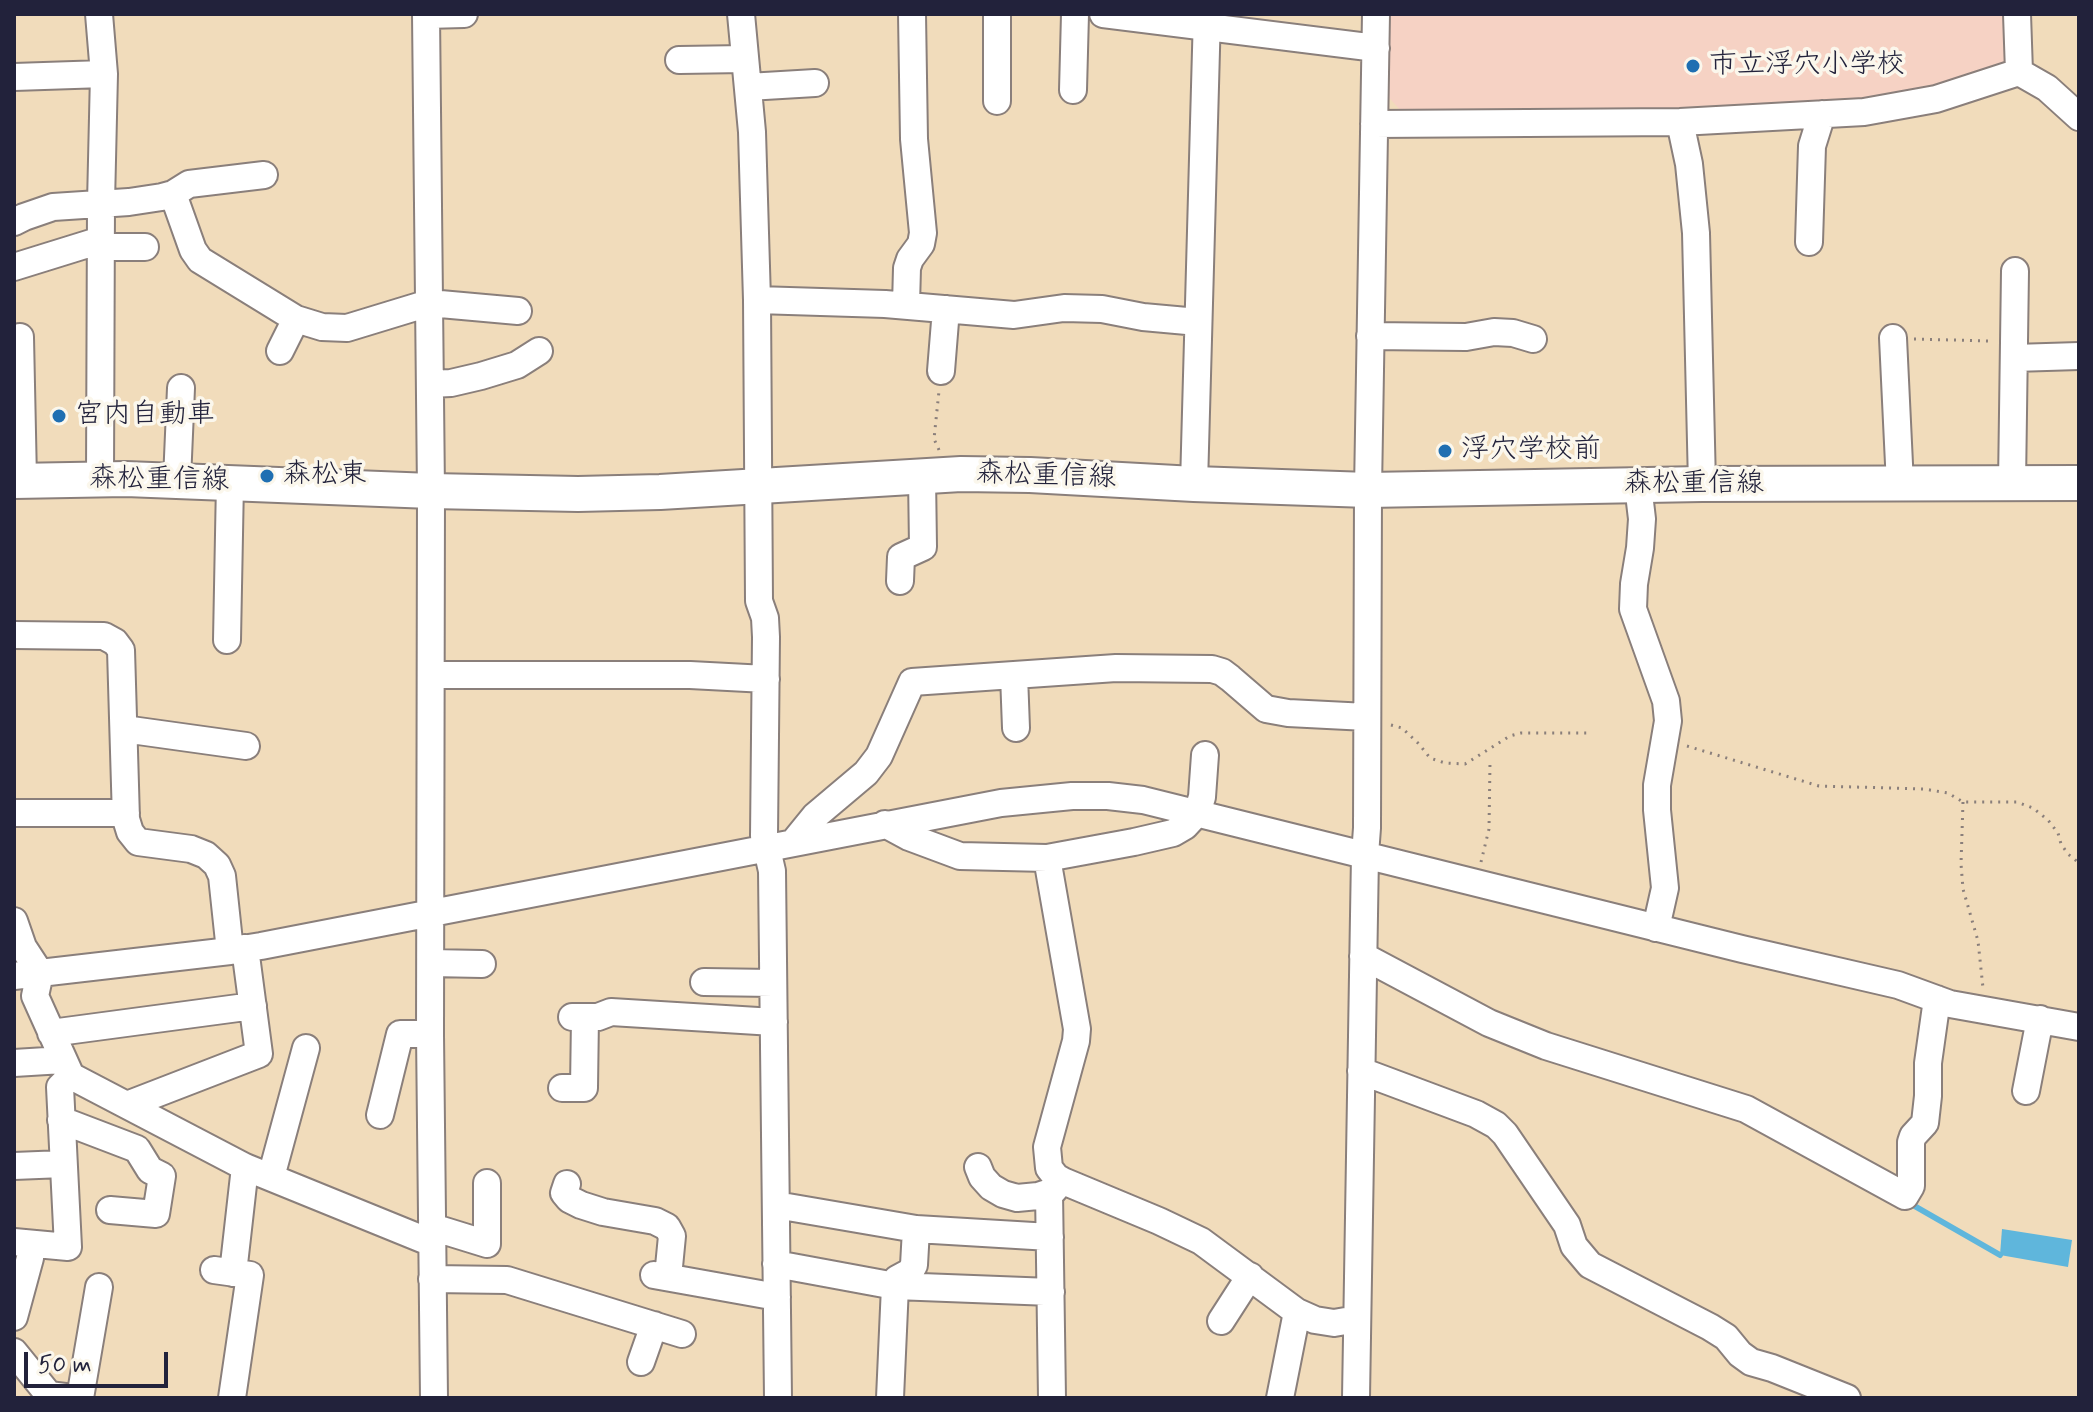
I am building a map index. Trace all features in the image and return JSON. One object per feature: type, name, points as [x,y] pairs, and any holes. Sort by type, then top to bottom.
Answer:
[{"type":"main road","name":"森松重信線","points":[[18,480],[177,480],[578,494],[935,475],[1030,475],[1368,490],[1702,484],[2079,483]]},
{"type":"street","points":[[99,14],[104,74],[100,479]]},
{"type":"street","points":[[434,1398],[426,14],[464,14]]},
{"type":"street","points":[[741,14],[752,132],[757,300],[759,601],[765,618],[766,637],[764,836],[772,871],[778,1398]]},
{"type":"street","points":[[906,305],[907,268],[921,244],[923,233],[914,139],[912,14]]},
{"type":"street","points":[[997,14],[997,101]]},
{"type":"street","points":[[1073,90],[1075,14]]},
{"type":"street","points":[[1103,14],[1207,21],[1376,48]]},
{"type":"street","points":[[1356,1398],[1367,828],[1368,490],[1376,14]]},
{"type":"street","points":[[2017,14],[2019,72]]},
{"type":"street","points":[[1194,484],[1207,21]]},
{"type":"street","points":[[679,60],[745,59]]},
{"type":"street","points":[[1374,124],[1680,122],[1864,112],[1922,102],[2019,72],[2047,88],[2079,117]]},
{"type":"street","points":[[14,77],[104,74]]},
{"type":"street","points":[[748,87],[815,83]]},
{"type":"street","points":[[1809,242],[1812,146],[1822,114]]},
{"type":"street","points":[[1680,122],[1689,164],[1696,233],[1702,484]]},
{"type":"street","points":[[14,222],[53,207],[129,202],[173,194],[189,184],[264,175]]},
{"type":"street","points":[[173,194],[193,250],[200,260],[296,319],[322,327],[347,328],[429,303],[518,311]]},
{"type":"street","points":[[14,267],[101,243],[145,247]]},
{"type":"street","points":[[2012,484],[2015,271]]},
{"type":"street","points":[[757,300],[906,305],[1014,315],[1064,308],[1102,309],[1143,317],[1198,322]]},
{"type":"street","points":[[941,371],[946,309]]},
{"type":"street","points":[[280,351],[296,319]]},
{"type":"street","points":[[1370,336],[1466,337],[1494,332],[1533,339]]},
{"type":"street","points":[[18,480],[20,337]]},
{"type":"street","points":[[1893,338],[1900,485]]},
{"type":"street","points":[[2014,350],[2079,356]]},
{"type":"street","points":[[430,384],[481,376],[517,365],[539,351]]},
{"type":"street","points":[[177,480],[181,388]]},
{"type":"street","points":[[900,581],[901,557],[923,547],[935,475]]},
{"type":"street","points":[[227,640],[230,482]]},
{"type":"street","points":[[1638,485],[1642,519],[1633,609],[1666,701],[1668,721],[1657,785],[1665,888],[1656,928]]},
{"type":"street","points":[[14,635],[104,636],[121,650],[126,813],[130,832],[138,842],[191,849],[206,855],[217,865],[253,1006],[259,1054]]},
{"type":"street","points":[[793,843],[815,816],[866,773],[879,756],[912,682],[1116,668],[1212,669],[1222,672],[1266,709],[1367,720]]},
{"type":"street","points":[[431,675],[690,675],[766,679]]},
{"type":"street","points":[[1014,675],[1016,728]]},
{"type":"street","points":[[124,729],[246,746]]},
{"type":"street","points":[[885,824],[909,837],[960,856],[1047,858],[1173,833],[1197,813],[1202,797],[1205,755]]},
{"type":"street","points":[[27,975],[237,950],[1001,803],[1108,796],[1143,800],[1898,985],[1950,1004],[2079,1027]]},
{"type":"street","points":[[14,813],[126,813]]},
{"type":"street","points":[[1047,858],[1077,1029],[1046,1157],[1056,1177],[1050,1237],[1052,1398]]},
{"type":"street","points":[[14,1317],[22,1250],[68,1247],[60,1087],[67,1068],[27,975],[22,918]]},
{"type":"street","points":[[1363,956],[1503,1029],[1546,1046],[1746,1109],[1905,1196],[1911,1186],[1911,1142],[1925,1123],[1928,1063],[1937,999]]},
{"type":"street","points":[[431,963],[482,964]]},
{"type":"street","points":[[704,982],[773,983]]},
{"type":"street","points":[[51,1033],[253,1006]]},
{"type":"street","points":[[562,1088],[584,1088],[578,1017],[598,1017],[611,1012],[656,1007],[774,1022]]},
{"type":"street","points":[[2026,1091],[2040,1019]]},
{"type":"street","points":[[380,1115],[400,1034],[430,1034]]},
{"type":"street","points":[[259,1054],[268,1059],[303,1058],[271,1177]]},
{"type":"street","points":[[127,1105],[259,1054]]},
{"type":"street","points":[[14,1063],[67,1068],[127,1105],[245,1167],[432,1235],[487,1244],[487,1183]]},
{"type":"street","points":[[1361,1071],[1476,1114],[1496,1125],[1567,1225],[1574,1246],[1590,1265],[1718,1332],[1751,1362],[1847,1398]]},
{"type":"street","points":[[61,1120],[140,1143],[150,1170],[162,1176],[156,1214],[110,1210]]},
{"type":"street","points":[[14,1166],[63,1164]]},
{"type":"street","points":[[232,1398],[255,1313],[250,1275],[223,1272],[245,1167]]},
{"type":"street","points":[[978,1167],[982,1177],[1003,1194],[1017,1198],[1038,1196],[1056,1186],[1159,1221],[1201,1241],[1297,1312],[1315,1320],[1334,1323],[1357,1319]]},
{"type":"street","points":[[567,1184],[564,1193],[581,1205],[655,1221],[667,1227],[672,1236],[661,1276],[777,1297]]},
{"type":"street","points":[[776,1205],[916,1229],[1050,1237]]},
{"type":"street","points":[[890,1398],[895,1286],[897,1279],[910,1272],[914,1265],[916,1229]]},
{"type":"street","points":[[776,1264],[895,1286],[1051,1292]]},
{"type":"street","points":[[1221,1321],[1250,1276]]},
{"type":"street","points":[[432,1279],[507,1280],[682,1334]]},
{"type":"street","points":[[80,1398],[99,1287]]},
{"type":"street","points":[[1280,1398],[1297,1312]]},
{"type":"street","points":[[641,1362],[654,1325]]},
{"type":"street","points":[[14,1352],[61,1396]]},
{"type":"street","points":[[14,1389],[61,1396]]},
{"type":"path","points":[[1893,338],[2014,350]]},
{"type":"path","points":[[935,475],[934,439],[941,371]]},
{"type":"path","points":[[1367,720],[1402,728],[1430,758],[1445,763],[1465,764],[1510,736],[1521,733],[1590,733]]},
{"type":"path","points":[[1665,739],[1819,786],[1924,789],[1948,793],[1963,802],[2017,802],[2033,808],[2048,820],[2068,854],[2079,863]]},
{"type":"path","points":[[1479,883],[1482,853],[1489,829],[1490,762]]},
{"type":"path","points":[[1963,802],[1963,889],[1978,941],[1985,1009]]},
{"type":"shaded area","name":"市立浮穴小学校","points":[[1383,14],[2010,14],[2011,61],[1998,71],[1881,99],[1620,112],[1402,112],[1382,90]]},
{"type":"water","points":[[2002,1229],[2072,1240],[2068,1267],[2000,1255]]},
{"type":"waterway","points":[[1911,1204],[2000,1255]]},
{"type":"place","name":"市立浮穴小学校","points":[[1693,66]]},
{"type":"place","name":"宮内自動車","points":[[59,416]]},
{"type":"place","name":"浮穴学校前","points":[[1445,451]]},
{"type":"place","name":"森松東","points":[[267,476]]}]
